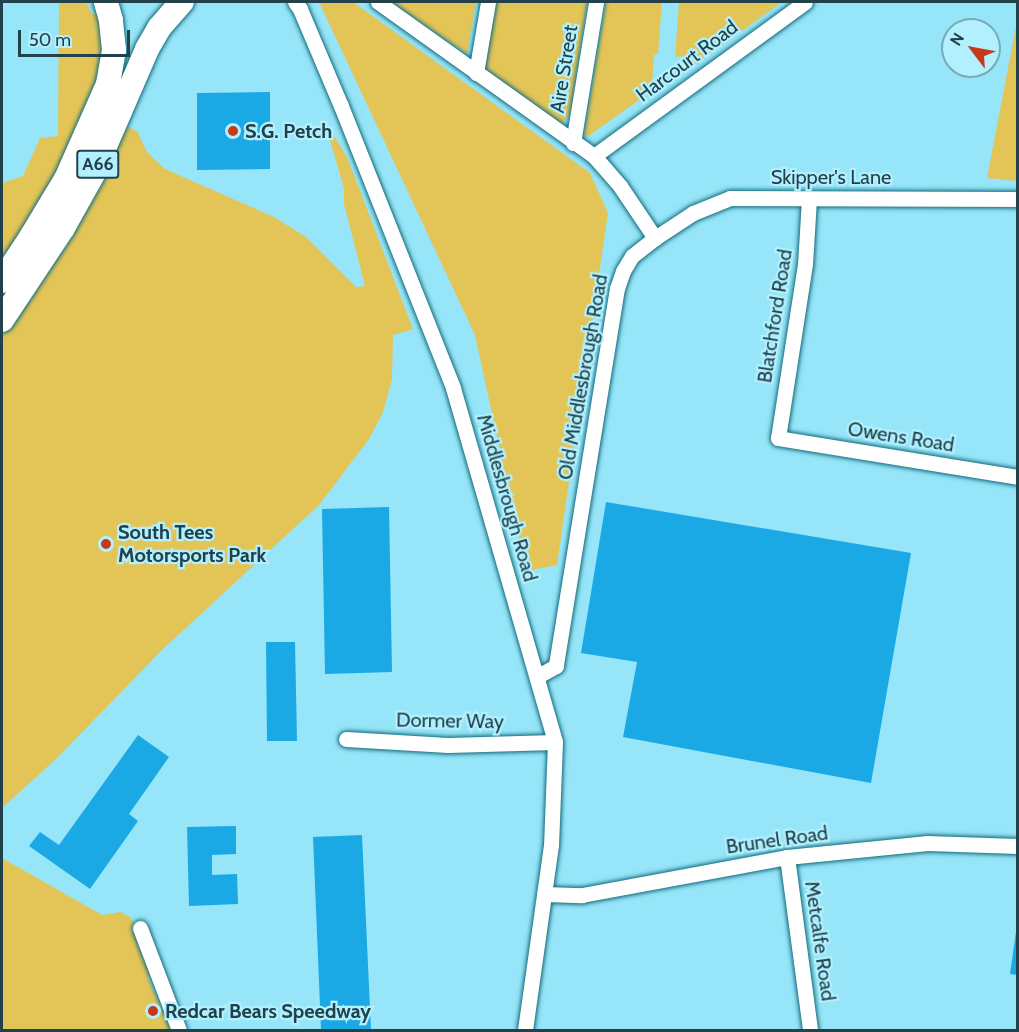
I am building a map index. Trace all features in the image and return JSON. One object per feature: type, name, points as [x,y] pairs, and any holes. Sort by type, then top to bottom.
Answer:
[{"type":"highway","name":"A66","points":[[2,281],[66,178],[108,84],[114,50],[111,20],[105,2]]},
{"type":"highway","name":"A66","points":[[2,320],[63,228],[93,174],[147,49],[159,28],[182,2]]},
{"type":"street","name":"Middlesbrough Road","points":[[295,2],[332,84],[453,388],[538,676],[555,742],[551,845],[525,1030]]},
{"type":"street","points":[[476,73],[488,2]]},
{"type":"street","name":"Aire Street","points":[[573,143],[596,2]]},
{"type":"street","name":"Harcourt Road","points":[[594,156],[805,2]]},
{"type":"street","points":[[381,3],[594,156],[620,186],[655,238]]},
{"type":"street","name":"Skipper's Lane","points":[[655,238],[693,213],[730,198],[1017,199]]},
{"type":"street","name":"Blatchford Road","points":[[778,438],[805,264],[809,199]]},
{"type":"street","name":"Old Middlesbrough Road","points":[[538,676],[556,666],[617,288],[622,271],[632,256],[655,238]]},
{"type":"street","name":"Owens Road","points":[[778,438],[1017,477]]},
{"type":"street","name":"Dormer Way","points":[[346,739],[448,745],[555,742]]},
{"type":"street","name":"Brunel Road","points":[[544,894],[582,895],[787,857],[927,843],[1017,846]]},
{"type":"street","name":"Metcalfe Road","points":[[787,857],[810,1030]]},
{"type":"street","points":[[140,927],[179,1030]]},
{"type":"shaded area","points":[[59,2],[86,2],[92,14],[98,14],[104,50],[98,86],[71,146],[32,218],[2,262],[2,183],[23,176],[40,138],[58,136]]},
{"type":"shaded area","points":[[319,2],[353,2],[590,173],[608,213],[557,565],[526,571],[475,335]]},
{"type":"shaded area","points":[[391,2],[476,2],[467,54]]},
{"type":"shaded area","points":[[491,2],[587,2],[570,113],[563,123],[560,124],[481,65]]},
{"type":"shaded area","points":[[606,2],[662,2],[658,54],[654,55],[652,85],[646,95],[587,137],[584,134]]},
{"type":"shaded area","points":[[679,2],[782,2],[690,68],[688,60],[681,56],[675,57]]},
{"type":"shaded area","points":[[1017,21],[1017,181],[987,178]]},
{"type":"shaded area","points":[[125,126],[137,131],[147,152],[165,169],[274,217],[306,237],[356,287],[365,286],[344,204],[344,188],[328,134],[335,137],[347,157],[413,329],[393,335],[392,379],[383,412],[369,439],[319,505],[163,649],[56,759],[2,808],[2,335],[47,268]]},
{"type":"shaded area","points":[[2,858],[102,915],[121,912],[130,917],[135,925],[133,929],[150,974],[148,978],[171,1030],[2,1030]]},
{"type":"building","name":"S.G. Petch","points":[[270,92],[270,169],[197,170],[197,93]]},
{"type":"building","points":[[606,502],[911,553],[871,783],[623,737],[637,662],[581,653]]},
{"type":"building","points":[[389,507],[392,672],[325,674],[322,509]]},
{"type":"building","points":[[266,642],[295,642],[297,741],[267,741]]},
{"type":"building","points":[[138,735],[169,757],[129,814],[138,821],[90,889],[29,846],[40,832],[59,845]]},
{"type":"building","points":[[236,826],[236,854],[212,855],[212,875],[237,874],[238,904],[189,906],[187,827]]},
{"type":"building","points":[[362,835],[371,1030],[321,1030],[313,837]]},
{"type":"building","points":[[1016,932],[1018,932],[1018,975],[1010,974]]},
{"type":"place","name":"S.G. Petch","points":[[233,131]]},
{"type":"place","name":"South Tees Motorsports Park","points":[[106,544]]},
{"type":"place","name":"Redcar Bears Speedway","points":[[153,1011]]}]
